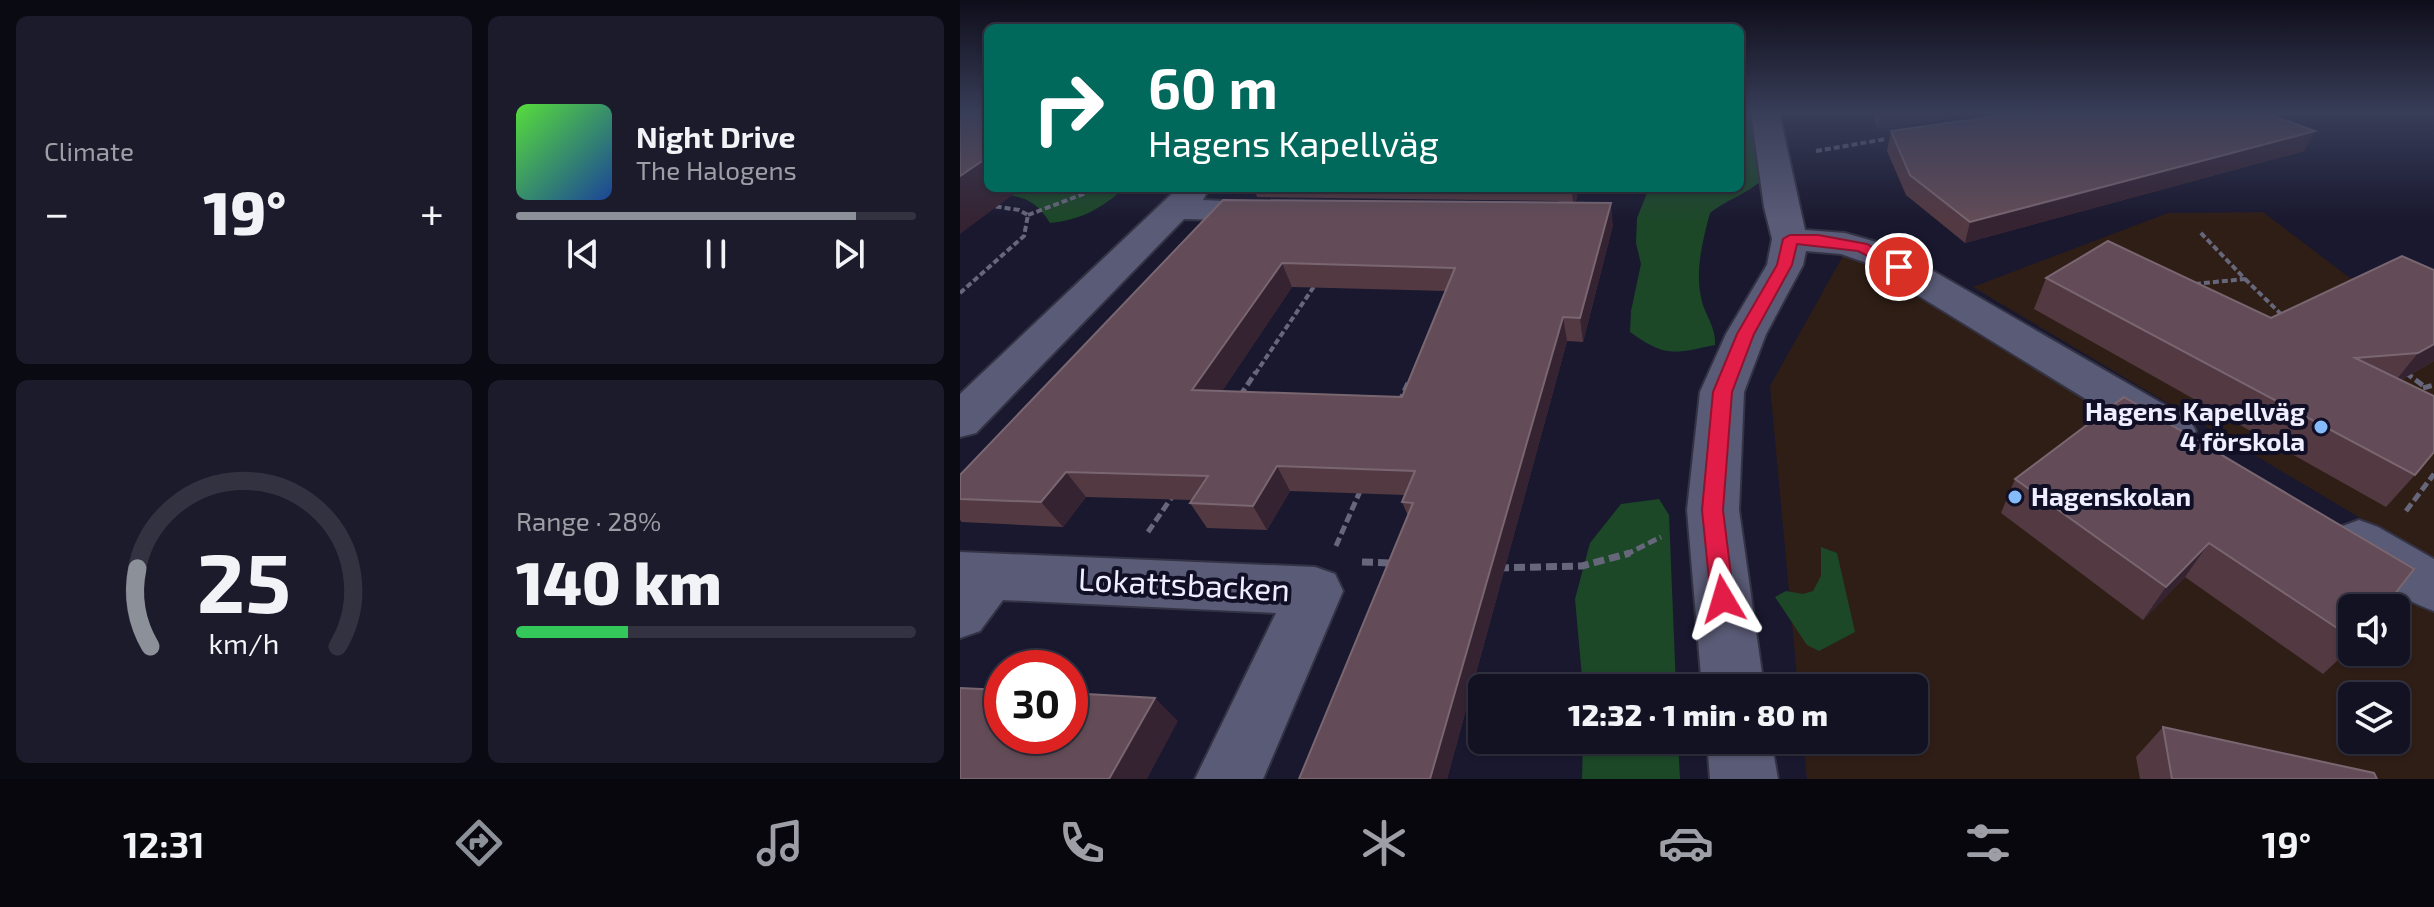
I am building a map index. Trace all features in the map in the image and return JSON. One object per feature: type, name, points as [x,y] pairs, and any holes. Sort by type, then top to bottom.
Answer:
[{"type":"street","points":[[1731,674],[1713,510],[1722,392],[1746,334],[1785,265],[1790,239],[1781,207],[1773,148]]},
{"type":"street","points":[[960,421],[1185,199],[1301,211]]},
{"type":"street","points":[[1790,239],[1845,244],[1877,254],[2205,451]]},
{"type":"street","points":[[2326,523],[2434,587]]},
{"type":"street","name":"Lokattsbacken","points":[[970,588],[1322,576],[1229,779]]},
{"type":"street","points":[[1741,754],[1744,779]]},
{"type":"path","points":[[1775,158],[1831,148]]},
{"type":"path","points":[[984,205],[1019,210],[1028,215],[1088,192]]},
{"type":"path","points":[[960,293],[1024,236],[1028,215]]},
{"type":"path","points":[[2199,231],[2287,319]]},
{"type":"path","points":[[1239,397],[1320,278]]},
{"type":"path","points":[[2186,285],[2245,279]]},
{"type":"path","points":[[2403,370],[2425,387]]},
{"type":"path","points":[[1394,415],[1413,371]]},
{"type":"path","points":[[2413,392],[2434,385]]},
{"type":"path","points":[[1322,576],[1361,488]]},
{"type":"path","points":[[1114,582],[1177,490]]},
{"type":"path","points":[[1484,568],[1546,570],[1600,565],[1646,546],[1667,533]]},
{"type":"path","points":[[1322,576],[1406,564]]},
{"type":"shaded area","name":"Hagens Kapellväg 4 förskola","points":[[2263,212],[2350,278],[2370,278],[2434,292],[2434,562],[1973,287],[2168,213]]},
{"type":"shaded area","name":"Hagenskolan","points":[[1843,256],[1861,257],[2406,594],[2338,594],[2338,666],[2410,666],[2410,596],[2434,611],[2434,779],[1807,779],[1804,754],[1928,754],[1928,674],[1797,674],[1770,386]]},
{"type":"green space","points":[[1744,148],[1755,148],[1761,181],[1749,190],[1722,204],[1710,213],[1702,244],[1699,265],[1701,297],[1714,332],[1715,345],[1670,351],[1652,346],[1630,332],[1641,264],[1636,243],[1637,218],[1647,192],[1744,192]]},
{"type":"green space","points":[[969,188],[984,188],[984,192],[1120,192],[1090,212],[1050,223],[1034,204],[1016,196],[969,196]]},
{"type":"green space","points":[[1659,499],[1669,515],[1675,674],[1582,674],[1575,599],[1590,543],[1621,504]]},
{"type":"green space","points":[[1821,547],[1837,553],[1855,632],[1819,651],[1807,645],[1775,597],[1786,591],[1803,594],[1813,591],[1821,576]]},
{"type":"green space","points":[[1583,754],[1679,754],[1680,779],[1582,779]]},
{"type":"building","points":[[960,148],[984,148],[984,160],[960,176]]},
{"type":"building","points":[[1898,148],[2249,148],[1970,222],[1910,175]]},
{"type":"building","points":[[1223,200],[1611,203],[1580,318],[1563,317],[1430,779],[1299,779],[1413,503],[1402,502],[1415,471],[1277,466],[1253,506],[1190,503],[1208,476],[1066,472],[1041,502],[960,499],[960,475]],"holes":[[[1282,263],[1455,268],[1402,397],[1192,390]]]},
{"type":"building","points":[[2108,241],[2271,318],[2402,256],[2434,270],[2434,344],[2418,353],[2355,358],[2434,396],[2434,452],[2415,475],[2046,278]]},
{"type":"building","points":[[2124,397],[2414,569],[2395,594],[2338,594],[2338,629],[2209,543],[2166,587],[2015,479]]},
{"type":"building","points":[[960,688],[984,689],[984,754],[1088,754],[1088,694],[1155,698],[1109,779],[960,779]]},
{"type":"building","points":[[2163,727],[2374,773],[2377,779],[2172,779]]},
{"type":"place","name":"Hagens Kapellväg 4 förskola","points":[[2321,427]]},
{"type":"place","name":"Hagenskolan","points":[[2015,497]]},
{"type":"route","points":[[1723,599],[1713,510],[1722,392],[1746,334],[1785,265],[1790,239],[1818,240],[1862,248],[1899,267]]}]
